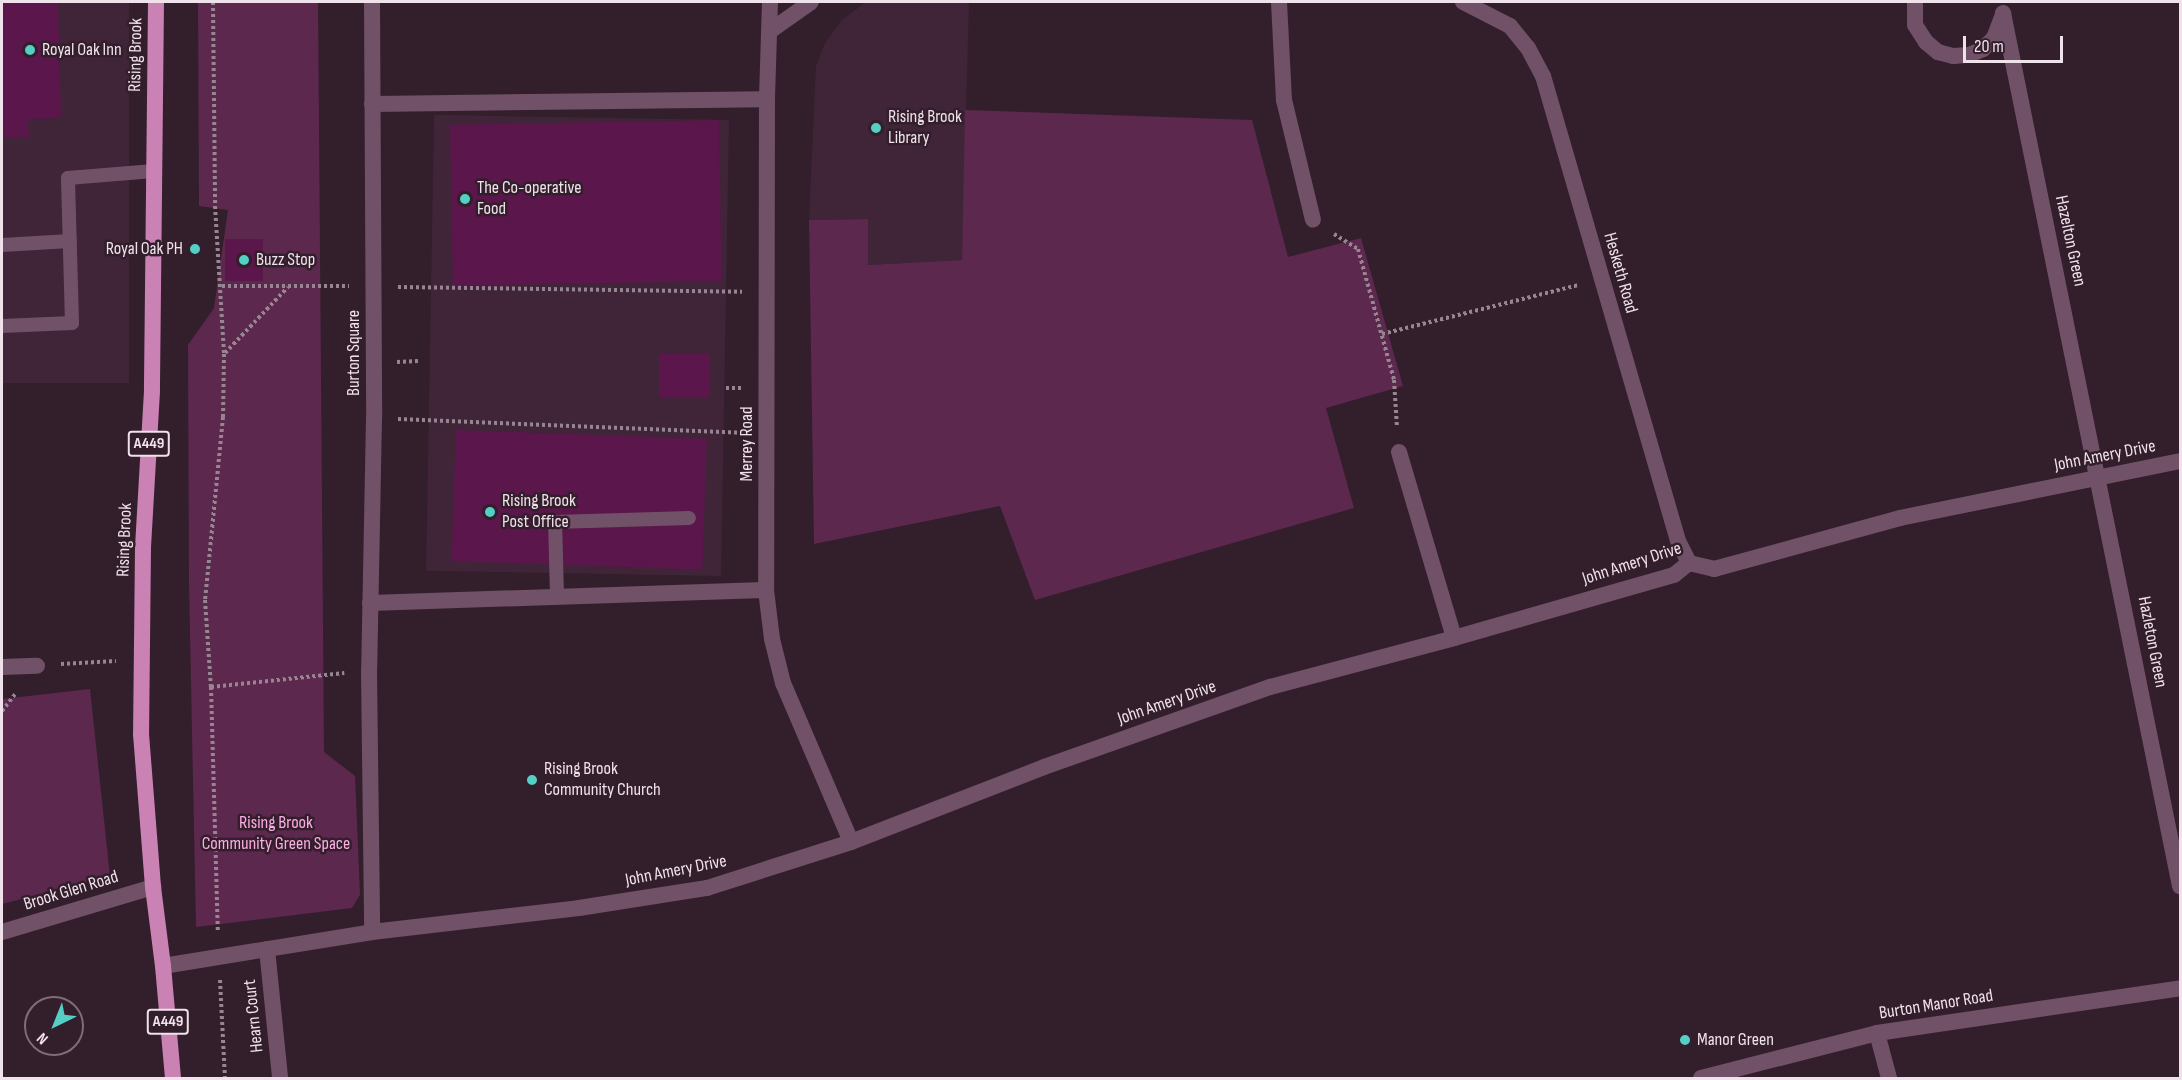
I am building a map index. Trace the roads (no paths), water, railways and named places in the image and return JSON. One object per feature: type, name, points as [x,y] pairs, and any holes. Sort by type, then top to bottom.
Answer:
[{"type":"highway","name":"Rising Brook","points":[[156,2],[152,391],[140,660],[141,734],[153,887],[173,1078]]},
{"type":"street","name":"Burton Square","points":[[372,2],[374,418],[369,671],[372,932]]},
{"type":"street","name":"Merrey Road","points":[[770,2],[767,99],[766,590],[772,639],[783,683],[851,842]]},
{"type":"street","points":[[770,31],[810,2]]},
{"type":"street","points":[[1280,2],[1284,100],[1313,220]]},
{"type":"street","name":"Hesketh Road","points":[[1463,2],[1489,7],[1510,26],[1528,48],[1543,76],[1679,543],[1689,563]]},
{"type":"street","name":"Hazelton Green","points":[[1915,2],[1916,25],[1926,42],[1938,52],[1953,56],[1969,55],[1983,49],[2000,28],[2002,7]]},
{"type":"street","name":"Hazelton Green","points":[[2002,7],[2099,477]]},
{"type":"street","points":[[372,104],[767,99]]},
{"type":"street","points":[[1399,452],[1454,638]]},
{"type":"street","name":"John Amery Drive","points":[[163,966],[372,932],[579,908],[707,888],[851,842],[1044,766],[1270,687],[1454,638],[1674,575],[1689,563],[1714,569],[1900,518],[2181,461]]},
{"type":"street","name":"Hazleton Green","points":[[2099,477],[2181,886]]},
{"type":"street","points":[[370,603],[766,590]]},
{"type":"street","points":[[2,667],[37,666]]},
{"type":"street","name":"Brook Glen Road","points":[[2,932],[153,887]]},
{"type":"street","name":"Hearn Court","points":[[267,949],[280,1078]]},
{"type":"street","name":"Burton Manor Road","points":[[1701,1078],[1877,1033],[2181,988]]},
{"type":"street","points":[[1877,1033],[1889,1078]]},
{"type":"lane","points":[[2,326],[72,323],[68,178],[154,171]]},
{"type":"lane","points":[[2,245],[70,241]]},
{"type":"lane","points":[[557,597],[555,522],[689,518]]},
{"type":"place","name":"Royal Oak Inn","points":[[30,50]]},
{"type":"place","name":"Rising Brook Library","points":[[876,128]]},
{"type":"place","name":"The Co-operative Food","points":[[465,199]]},
{"type":"place","name":"Royal Oak PH","points":[[195,249]]},
{"type":"place","name":"Buzz Stop","points":[[244,260]]},
{"type":"place","name":"Rising Brook Post Office","points":[[490,512]]},
{"type":"place","name":"Rising Brook Community Church","points":[[532,780]]},
{"type":"place","name":"Manor Green","points":[[1685,1040]]},
{"type":"park label","name":"Rising Brook Community Green Space","points":[[276,834]]}]
